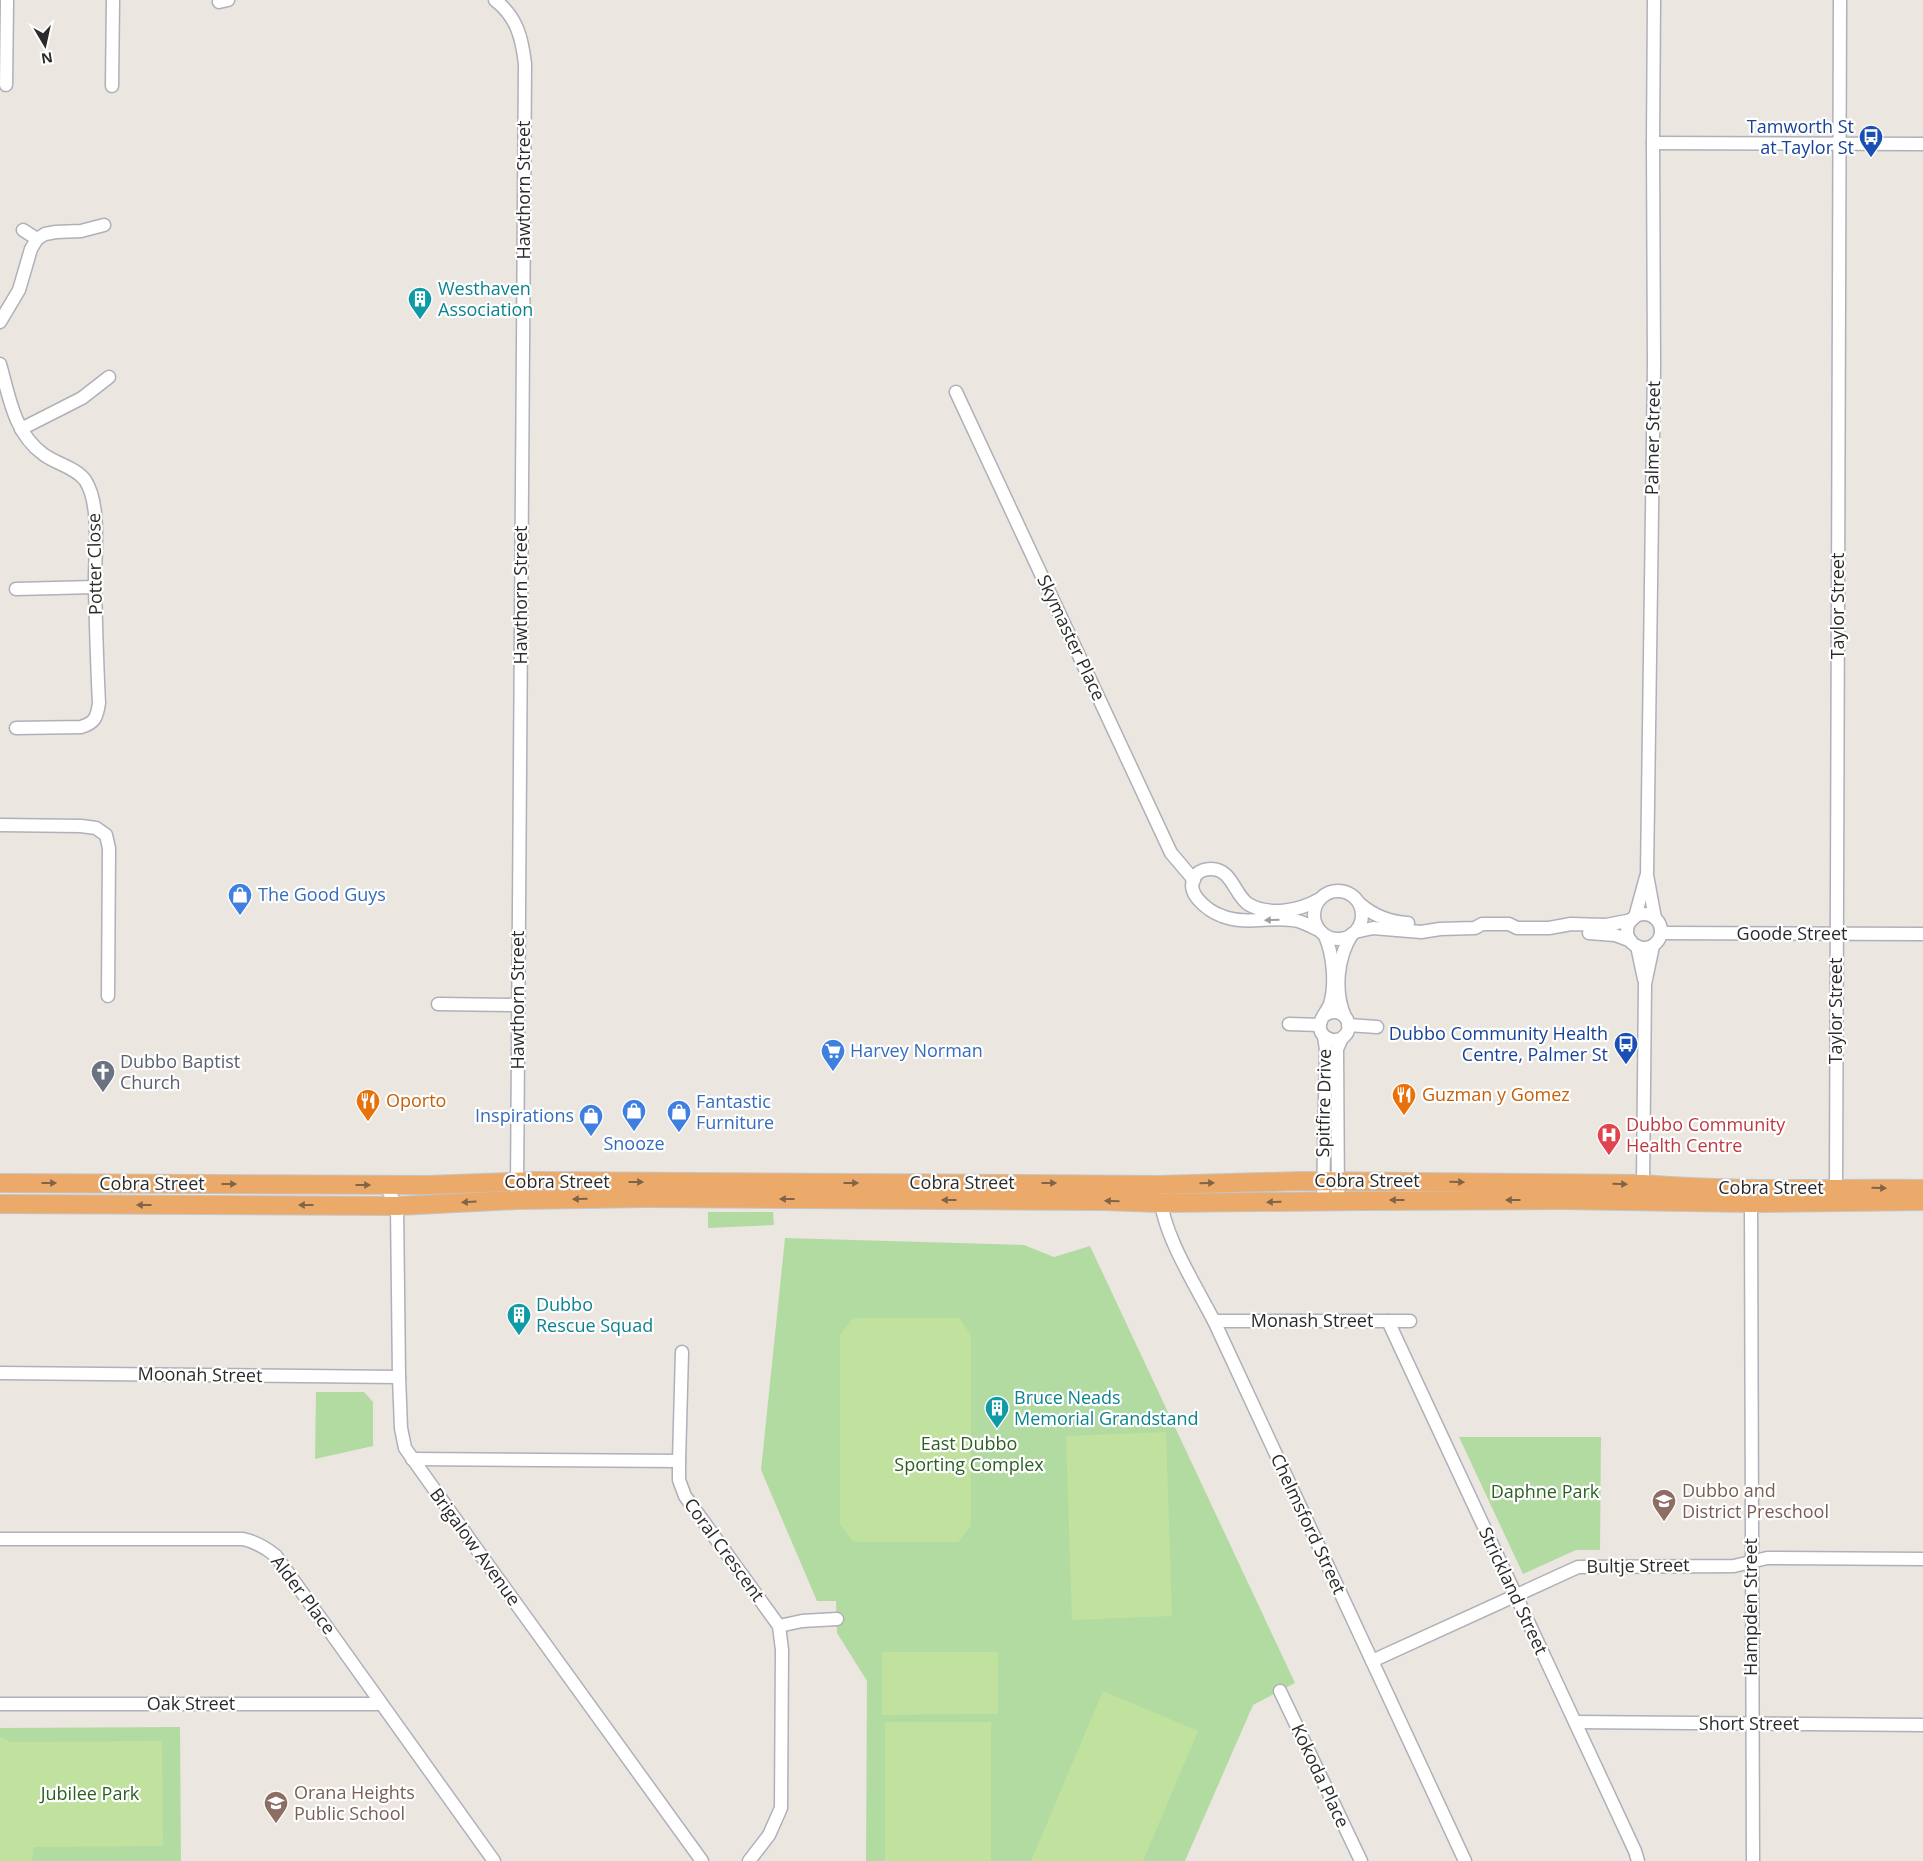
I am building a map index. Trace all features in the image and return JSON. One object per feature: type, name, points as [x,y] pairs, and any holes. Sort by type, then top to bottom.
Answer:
[{"type":"highway","name":"Cobra Street","points":[[0,1183],[428,1185],[517,1181],[1159,1185],[1330,1181],[1923,1189]]},
{"type":"highway","points":[[1643,1184],[1650,1194],[1655,1197],[1683,1201]]},
{"type":"highway","points":[[1671,1186],[1741,1193],[1746,1195],[1751,1203],[1760,1192],[1773,1188]]},
{"type":"highway","name":"Cobra Street","points":[[0,1204],[397,1206],[517,1200],[713,1198],[1160,1203],[1330,1201],[1683,1201],[1751,1203],[1923,1201]]},
{"type":"street","points":[[6,85],[7,0]]},
{"type":"street","points":[[112,86],[113,0]]},
{"type":"street","name":"Hawthorn Street","points":[[495,0],[512,16],[523,48],[525,64],[517,1200]]},
{"type":"street","name":"Palmer Street","points":[[1654,0],[1654,366],[1647,875],[1655,918]]},
{"type":"street","name":"Taylor Street","points":[[1836,1188],[1840,0]]},
{"type":"street","points":[[1653,143],[1923,144]]},
{"type":"street","points":[[0,322],[18,290],[31,249],[37,239],[45,234],[81,231],[104,225]]},
{"type":"street","points":[[23,230],[37,239]]},
{"type":"street","name":"Potter Close","points":[[0,364],[20,429],[42,454],[75,471],[85,480],[90,491],[95,517],[95,587],[99,703],[97,716],[91,724],[80,727],[16,728]]},
{"type":"street","points":[[20,429],[82,398],[108,377]]},
{"type":"street","name":"Skymaster Place","points":[[956,392],[1171,853],[1194,880]]},
{"type":"street","points":[[16,589],[95,587]]},
{"type":"street","points":[[0,825],[80,826],[96,828],[106,835],[109,848],[108,996]]},
{"type":"street","points":[[1440,929],[1384,918],[1367,910],[1356,898],[1344,891],[1329,892],[1318,900],[1299,909],[1267,910],[1250,905],[1243,900],[1238,895],[1230,879],[1219,870],[1204,870],[1194,880],[1194,890],[1200,902],[1219,915],[1235,920],[1293,920],[1339,939],[1372,928],[1421,932],[1440,929],[1475,928],[1482,924],[1509,924],[1517,928],[1549,928],[1571,924],[1606,925],[1633,919],[1644,914],[1655,918],[1659,922],[1661,933],[1657,943],[1647,948],[1615,935],[1571,932],[1549,928]]},
{"type":"street","name":"Palmer Street","points":[[1633,919],[1647,875]]},
{"type":"street","points":[[1318,900],[1313,916],[1322,933]]},
{"type":"street","points":[[1323,1025],[1332,1040],[1342,1038],[1348,1030],[1347,1021],[1340,1005],[1340,966],[1345,948],[1362,919],[1360,904]]},
{"type":"street","points":[[1633,919],[1627,934],[1634,944],[1645,984]]},
{"type":"street","name":"Spitfire Drive","points":[[1322,933],[1332,953],[1332,995],[1323,1025],[1326,1050],[1330,1201]]},
{"type":"street","name":"Goode Street","points":[[1661,933],[1923,934]]},
{"type":"street","points":[[1643,1184],[1645,984],[1652,946]]},
{"type":"street","points":[[438,1004],[518,1005]]},
{"type":"street","points":[[1323,1025],[1333,1012],[1338,1012],[1347,1021],[1377,1027]]},
{"type":"street","points":[[1289,1024],[1323,1025]]},
{"type":"street","name":"Spitfire Drive","points":[[1330,1181],[1338,1049],[1342,1038]]},
{"type":"street","name":"Brigalow Avenue","points":[[385,1185],[397,1206],[399,1377],[401,1428],[406,1448],[412,1459],[702,1861]]},
{"type":"street","name":"Chelmsford Street","points":[[1159,1185],[1160,1203],[1172,1238],[1214,1321],[1465,1861]]},
{"type":"street","points":[[1836,1188],[1842,1196],[1855,1201]]},
{"type":"street","name":"Hampden Street","points":[[1751,1203],[1752,1861]]},
{"type":"street","name":"Monash Street","points":[[1214,1321],[1410,1321]]},
{"type":"street","name":"Strickland Street","points":[[1388,1321],[1638,1861]]},
{"type":"street","name":"Coral Crescent","points":[[682,1352],[679,1480],[685,1496],[779,1626],[782,1650],[781,1808],[769,1835],[749,1861]]},
{"type":"street","name":"Moonah Street","points":[[0,1373],[399,1377]]},
{"type":"street","points":[[412,1459],[678,1461]]},
{"type":"street","name":"Alder Place","points":[[0,1539],[243,1539],[255,1542],[266,1548],[276,1556],[339,1642],[381,1704],[494,1861]]},
{"type":"street","name":"Bultje Street","points":[[1372,1661],[1578,1567],[1597,1565],[1734,1566],[1767,1558],[1923,1559]]},
{"type":"street","points":[[779,1626],[802,1621],[837,1619]]},
{"type":"street","name":"Kokoda Place","points":[[1280,1691],[1361,1861]]},
{"type":"street","name":"Oak Street","points":[[0,1704],[381,1704]]},
{"type":"street","name":"Short Street","points":[[1575,1722],[1923,1725]]},
{"type":"green space","points":[[708,1212],[773,1212],[774,1225],[708,1228]]},
{"type":"green space","name":"East Dubbo Sporting Complex","points":[[785,1238],[1024,1245],[1054,1257],[1090,1246],[1295,1683],[1253,1705],[1185,1861],[866,1861],[867,1681],[837,1633],[836,1601],[817,1601],[761,1470]]},
{"type":"green space","points":[[853,1318],[959,1318],[971,1335],[971,1526],[958,1542],[853,1542],[840,1524],[840,1335]]},
{"type":"green space","points":[[316,1392],[364,1392],[373,1402],[373,1446],[315,1459]]},
{"type":"green space","points":[[1166,1432],[1172,1616],[1072,1620],[1066,1436]]},
{"type":"green space","name":"Daphne Park","points":[[1459,1437],[1601,1437],[1600,1550],[1576,1550],[1523,1574]]},
{"type":"green space","points":[[882,1652],[998,1652],[998,1714],[882,1715]]},
{"type":"green space","points":[[1103,1691],[1198,1731],[1143,1861],[1031,1861]]},
{"type":"green space","points":[[885,1722],[991,1722],[991,1861],[885,1861]]},
{"type":"green space","name":"Jubilee Park","points":[[180,1727],[181,1861],[0,1861],[0,1728]]},
{"type":"green space","name":"Jubilee Park","points":[[0,1737],[11,1742],[162,1741],[163,1846],[34,1847],[32,1861],[0,1861]]},
{"type":"place","name":"Tamworth St at Taylor St","points":[[1871,158]]},
{"type":"place","name":"Westhaven Association","points":[[420,320]]},
{"type":"place","name":"The Good Guys","points":[[240,916]]},
{"type":"place","name":"Dubbo Community Health Centre, Palmer St","points":[[1626,1065]]},
{"type":"place","name":"Harvey Norman","points":[[833,1072]]},
{"type":"place","name":"Dubbo Baptist Church","points":[[103,1093]]},
{"type":"place","name":"Guzman y Gomez","points":[[1404,1116]]},
{"type":"place","name":"Oporto","points":[[368,1122]]},
{"type":"place","name":"Snooze","points":[[634,1132]]},
{"type":"place","name":"Fantastic Furniture","points":[[679,1133]]},
{"type":"place","name":"Inspirations","points":[[591,1137]]},
{"type":"place","name":"Dubbo Community Health Centre","points":[[1609,1156]]},
{"type":"place","name":"Dubbo Rescue Squad","points":[[519,1336]]},
{"type":"place","name":"Bruce Neads Memorial Grandstand","points":[[997,1429]]},
{"type":"place","name":"Dubbo and District Preschool","points":[[1664,1522]]},
{"type":"place","name":"Orana Heights Public School","points":[[276,1824]]}]
